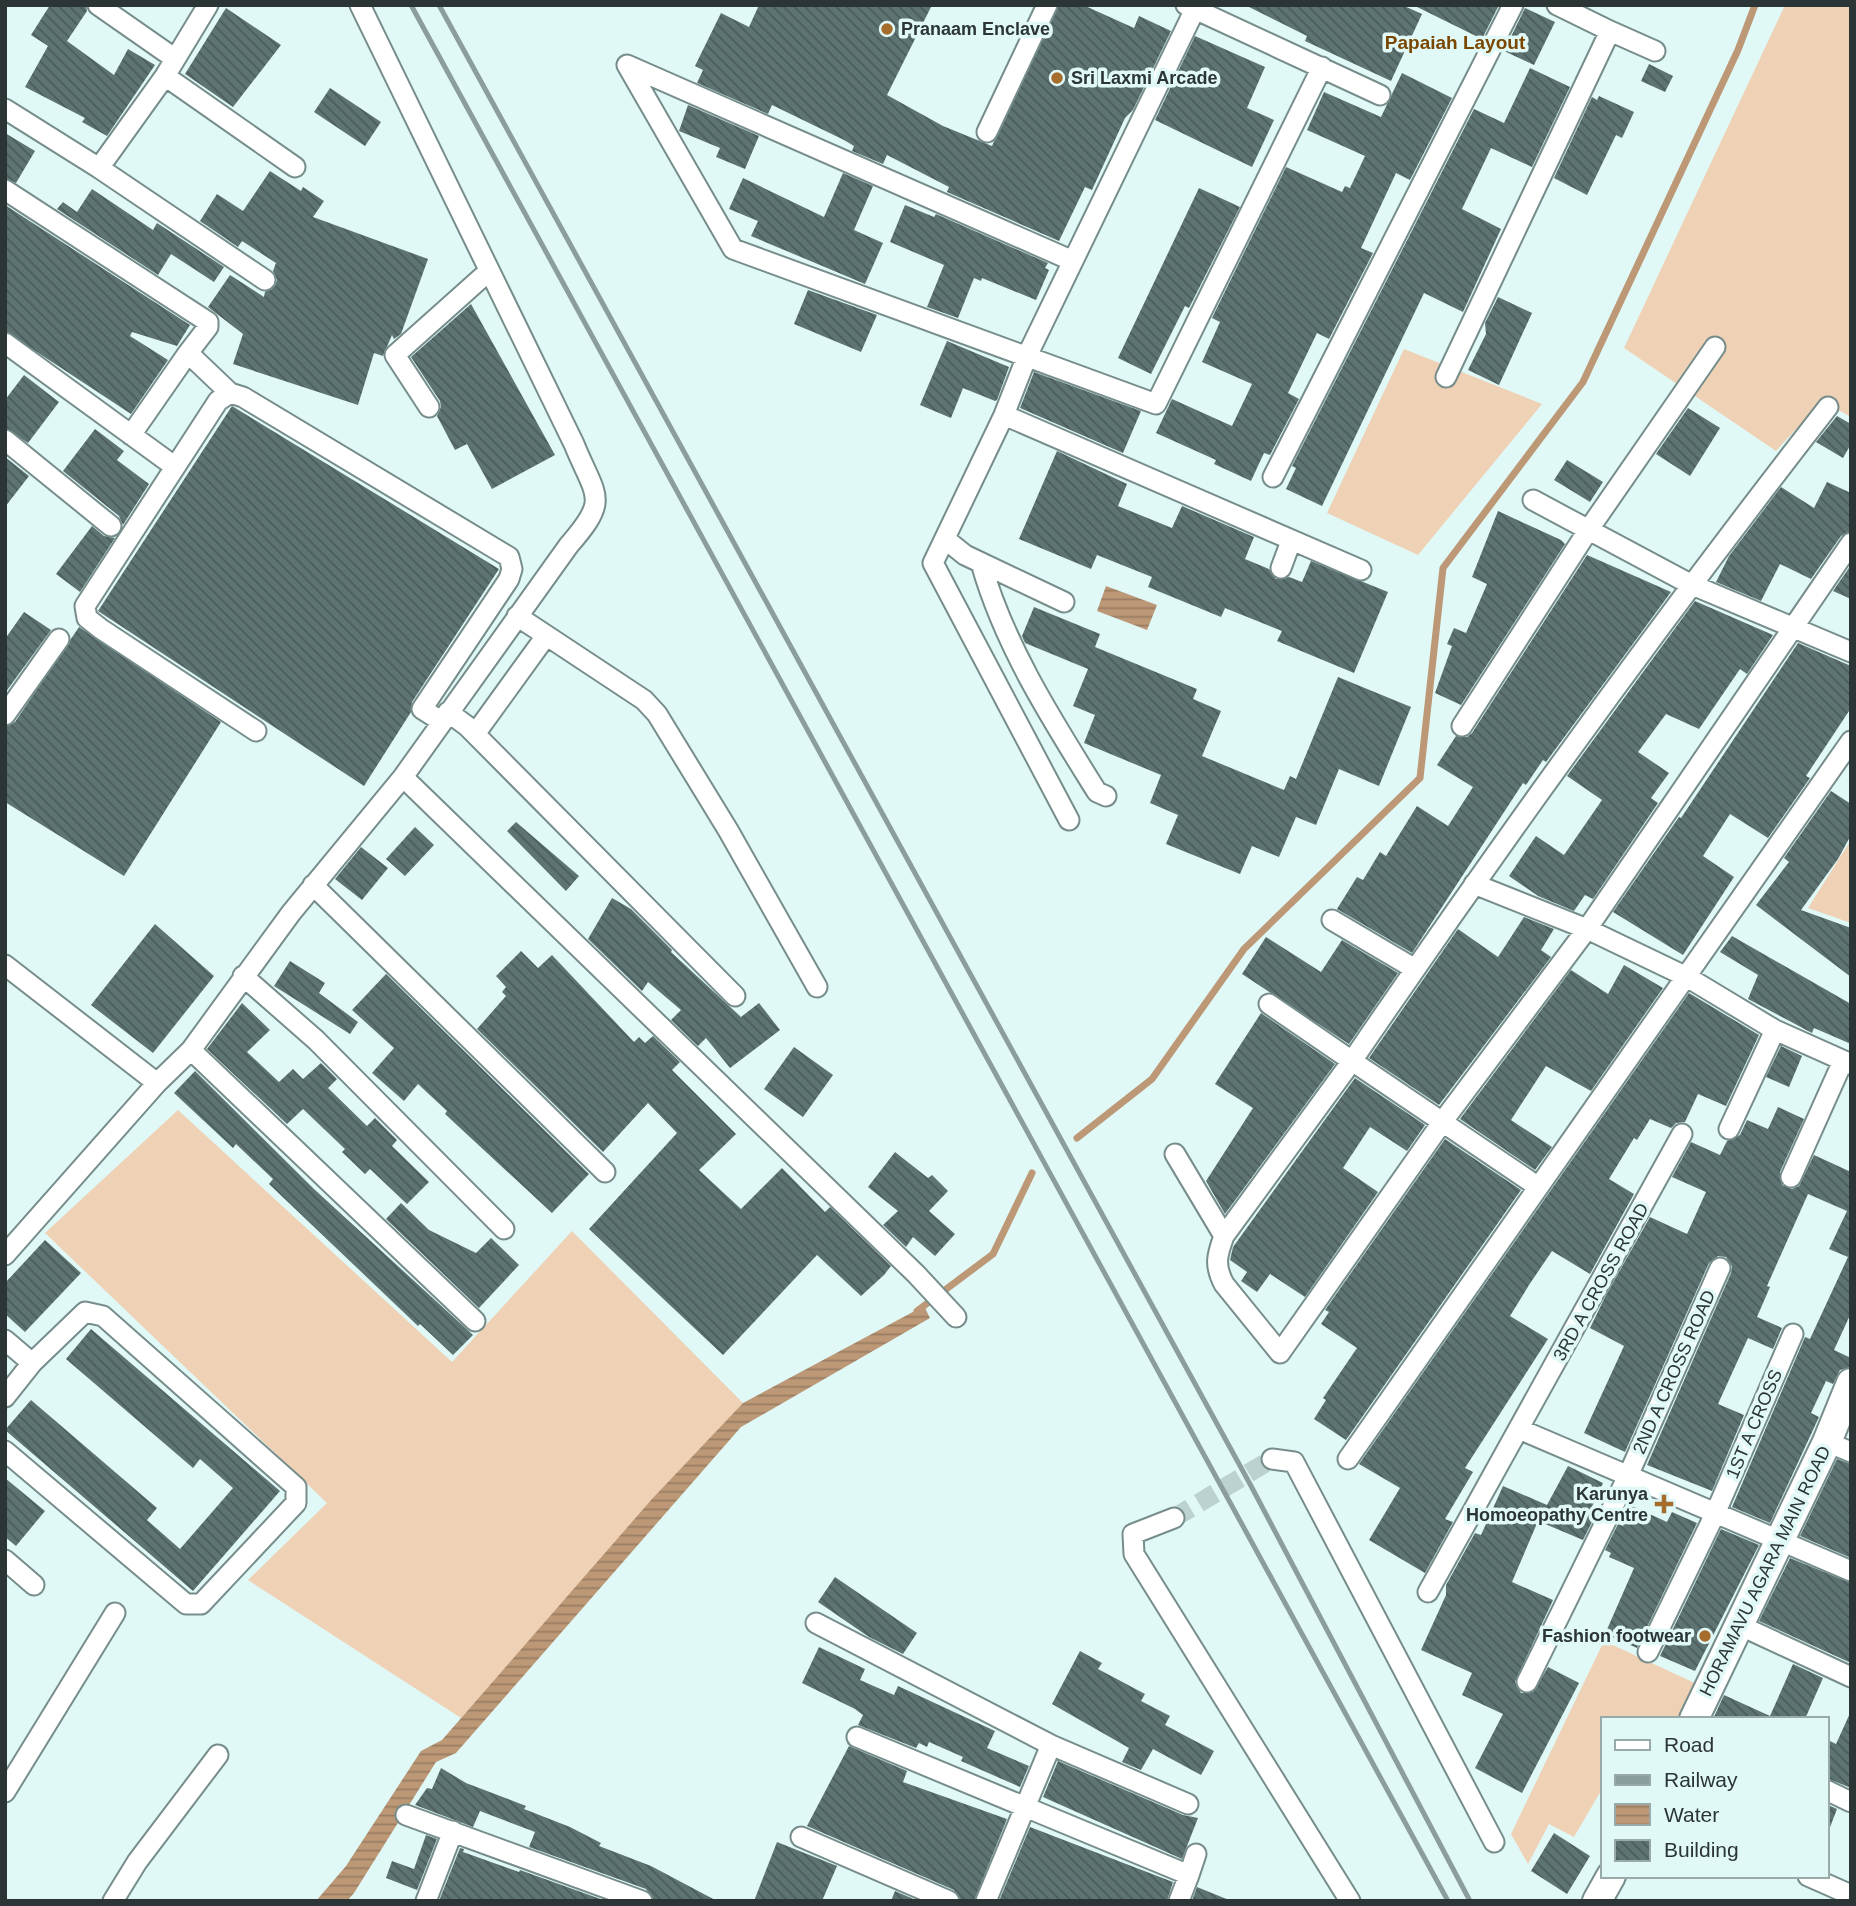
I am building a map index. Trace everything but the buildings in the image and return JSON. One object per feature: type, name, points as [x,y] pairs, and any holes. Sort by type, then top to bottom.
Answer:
[{"type":"street","points":[[98,5],[174,58]]},
{"type":"street","points":[[99,168],[165,76],[208,5]]},
{"type":"street","points":[[5,1255],[157,1083],[191,1050],[243,976],[313,885],[403,777],[501,638],[593,517],[597,505],[575,444],[360,5]]},
{"type":"street","points":[[987,132],[1047,5]]},
{"type":"street","points":[[1273,477],[1513,5]]},
{"type":"street","points":[[1557,5],[1655,51]]},
{"type":"street","points":[[1069,820],[933,562],[1004,415],[1027,356],[1193,7],[1380,95]]},
{"type":"street","points":[[1446,377],[1610,31]]},
{"type":"street","points":[[1073,261],[627,65],[733,249],[1156,404],[1322,67]]},
{"type":"street","points":[[165,76],[295,167]]},
{"type":"street","points":[[5,108],[265,280]]},
{"type":"street","points":[[5,190],[208,322],[208,327],[131,435]]},
{"type":"street","points":[[429,407],[395,355],[489,271]]},
{"type":"street","points":[[5,343],[174,466]]},
{"type":"street","points":[[1462,726],[1589,529],[1715,347]]},
{"type":"street","points":[[188,353],[230,393],[243,397],[509,557],[512,569],[503,587],[422,709],[445,716],[475,734],[735,996]]},
{"type":"street","points":[[230,393],[218,401],[90,594],[85,606],[87,618],[256,731]]},
{"type":"street","points":[[1828,407],[1690,584],[1474,884],[1352,1061],[1224,1236],[1216,1258],[1217,1271],[1224,1284],[1280,1353],[1443,1121],[1587,929],[1851,543]]},
{"type":"street","points":[[1004,415],[1361,570]]},
{"type":"street","points":[[5,440],[111,526]]},
{"type":"street","points":[[1533,500],[1690,584],[1851,652]]},
{"type":"street","points":[[945,539],[981,563],[1064,603]]},
{"type":"street","points":[[1281,568],[1291,541]]},
{"type":"street","points":[[981,563],[992,602],[1027,673],[1097,792],[1106,796]]},
{"type":"street","points":[[503,587],[521,611],[546,636],[644,700],[657,714],[728,830],[817,987]]},
{"type":"street","points":[[481,621],[501,638]]},
{"type":"street","points":[[475,734],[546,636]]},
{"type":"street","points":[[5,715],[59,639]]},
{"type":"street","points":[[1348,1459],[1851,741]]},
{"type":"street","points":[[403,777],[916,1274],[956,1317]]},
{"type":"street","points":[[1474,884],[1587,929],[1688,976],[1775,1030],[1847,1063],[1791,1177]]},
{"type":"street","points":[[313,885],[605,1172]]},
{"type":"street","points":[[1332,920],[1415,969]]},
{"type":"street","points":[[5,965],[157,1083]]},
{"type":"street","points":[[243,976],[316,1040],[504,1230]]},
{"type":"street","points":[[1269,1004],[1537,1186]]},
{"type":"street","points":[[1730,1129],[1775,1030]]},
{"type":"street","points":[[191,1050],[475,1321]]},
{"type":"street","name":"3RD A CROSS ROAD","points":[[1428,1592],[1682,1134]]},
{"type":"street","points":[[1175,1154],[1224,1236]]},
{"type":"street","name":"2ND A CROSS ROAD","points":[[1527,1682],[1628,1476],[1720,1268]]},
{"type":"street","points":[[5,1397],[32,1363],[85,1312],[103,1316],[296,1487],[296,1503],[201,1604],[186,1604],[5,1451]]},
{"type":"street","name":"1ST A CROSS","points":[[1648,1652],[1715,1514],[1793,1334]]},
{"type":"street","points":[[5,1340],[32,1363]]},
{"type":"street","name":"HORAMAVU AGARA MAIN ROAD","points":[[1695,1717],[1778,1541],[1839,1447],[1851,1383]]},
{"type":"street","points":[[1519,1429],[1851,1571]]},
{"type":"street","points":[[1272,1459],[1294,1462],[1494,1842]]},
{"type":"street","points":[[1174,1517],[1133,1534],[1134,1555],[1350,1901]]},
{"type":"street","points":[[5,1560],[34,1585]]},
{"type":"street","points":[[5,1792],[115,1613]]},
{"type":"street","points":[[817,1623],[1051,1745],[1188,1804]]},
{"type":"street","points":[[1739,1625],[1851,1678]]},
{"type":"street","points":[[857,1737],[1024,1809],[1189,1875]]},
{"type":"street","points":[[986,1901],[1051,1745]]},
{"type":"street","points":[[113,1901],[218,1755]]},
{"type":"street","points":[[1828,1791],[1851,1802]]},
{"type":"street","points":[[406,1815],[642,1901]]},
{"type":"street","points":[[426,1901],[453,1831]]},
{"type":"street","points":[[801,1837],[950,1901]]},
{"type":"street","points":[[1179,1901],[1196,1854]]},
{"type":"street","points":[[1597,1901],[1610,1878]]},
{"type":"street","points":[[1813,1878],[1851,1895]]},
{"type":"shaded area","points":[[1785,5],[1851,5],[1851,417],[1822,401],[1776,451],[1624,348]]},
{"type":"shaded area","points":[[1404,349],[1542,404],[1418,555],[1327,513]]},
{"type":"shaded area","points":[[1851,840],[1851,923],[1808,908]]},
{"type":"shaded area","points":[[178,1110],[452,1362],[572,1231],[743,1403],[461,1718],[248,1580],[327,1503],[45,1233]]},
{"type":"shaded area","points":[[1604,1641],[1697,1684],[1681,1717],[1601,1717],[1601,1791],[1574,1837],[1549,1824],[1528,1864],[1511,1834]]},
{"type":"water","points":[[1106,586],[1157,605],[1147,630],[1097,611]]},
{"type":"water","points":[[924,1306],[930,1318],[741,1427],[456,1753],[436,1762],[347,1901],[316,1901],[346,1866],[421,1751],[442,1740],[652,1499],[743,1403]]},
{"type":"waterway","points":[[1077,1138],[1152,1079],[1244,949],[1420,778],[1443,568],[1583,382],[1738,50],[1755,5]]},
{"type":"waterway","points":[[917,1311],[993,1254],[1032,1173]]},
{"type":"tunnel","points":[[1174,1518],[1272,1459]]},
{"type":"railway","points":[[411,5],[1448,1901]]},
{"type":"railway","points":[[439,5],[1250,1484],[1470,1901]]},
{"type":"place","name":"Pranaam Enclave","points":[[887,29]]},
{"type":"place","name":"Sri Laxmi Arcade","points":[[1057,78]]},
{"type":"place","name":"Karunya Homoeopathy Centre","points":[[1664,1504]]},
{"type":"place","name":"Fashion footwear","points":[[1705,1636]]},
{"type":"district","name":"Papaiah Layout","points":[[1455,42]]}]
